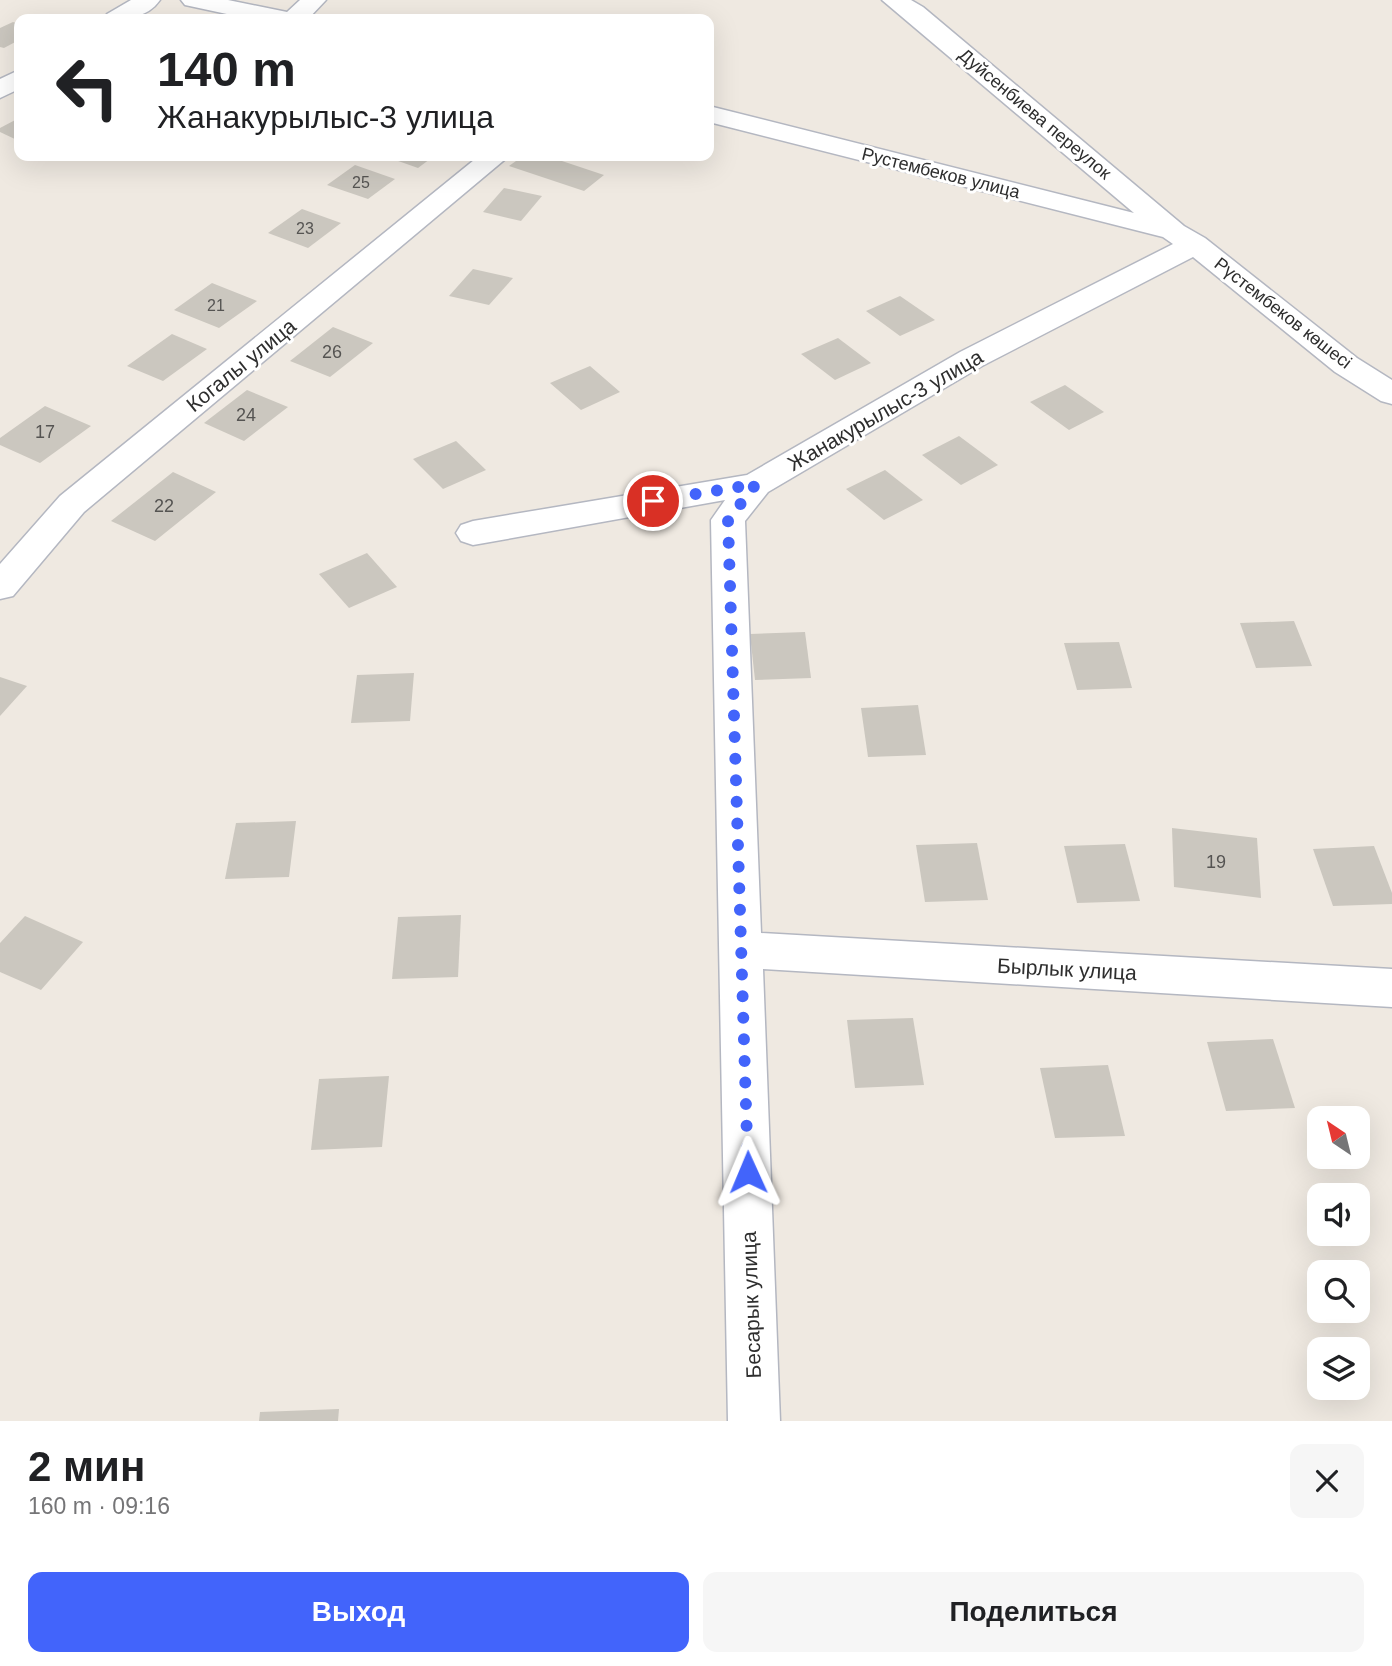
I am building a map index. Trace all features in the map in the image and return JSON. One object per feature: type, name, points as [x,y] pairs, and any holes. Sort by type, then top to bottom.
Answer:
[{"type":"street","points":[[124,14],[148,0]]},
{"type":"street","points":[[193,0],[260,14]]},
{"type":"street","points":[[299,14],[314,0]]},
{"type":"street","name":"Дуйсенбиева переулок","points":[[894,0],[914,12],[1184,238]]},
{"type":"street","name":"Рустембеков улица","points":[[714,115],[1184,238]]},
{"type":"street","name":"Когалы улица","points":[[0,587],[72,504],[489,161]]},
{"type":"street","name":"Рүстембеков көшесі","points":[[1184,238],[1346,365],[1392,394]]},
{"type":"street","name":"Жанакурылыс-3 улица","points":[[472,533],[756,484],[1184,238]]},
{"type":"street","name":"Бесарык улица","points":[[754,1421],[728,520],[756,484]]},
{"type":"street","name":"Бырлык улица","points":[[742,950],[1392,988]]},
{"type":"building","points":[[14,22],[14,43],[4,48],[0,47],[0,28]]},
{"type":"building","points":[[14,121],[14,139],[0,132],[0,128]]},
{"type":"building","points":[[398,161],[427,161],[418,168]]},
{"type":"building","points":[[516,161],[562,161],[604,175],[584,191],[509,166]]},
{"type":"building","points":[[355,165],[395,179],[368,199],[327,185]]},
{"type":"building","points":[[504,188],[542,196],[521,221],[483,212]]},
{"type":"building","points":[[302,209],[341,223],[308,248],[268,233]]},
{"type":"building","points":[[473,269],[513,278],[489,305],[449,296]]},
{"type":"building","points":[[212,283],[257,301],[219,328],[174,310]]},
{"type":"building","points":[[900,296],[935,320],[900,336],[866,311]]},
{"type":"building","points":[[333,327],[373,343],[330,377],[290,361]]},
{"type":"building","points":[[172,334],[207,349],[163,381],[127,366]]},
{"type":"building","points":[[838,338],[871,363],[835,380],[801,354]]},
{"type":"building","points":[[590,366],[620,392],[581,410],[550,383]]},
{"type":"building","points":[[1065,385],[1104,412],[1069,430],[1030,402]]},
{"type":"building","points":[[247,390],[288,407],[244,441],[204,423]]},
{"type":"building","points":[[45,406],[91,426],[40,463],[0,445],[0,438]]},
{"type":"building","points":[[959,436],[998,465],[961,485],[922,455]]},
{"type":"building","points":[[456,441],[486,470],[443,489],[413,459]]},
{"type":"building","points":[[885,470],[923,500],[884,520],[846,489]]},
{"type":"building","points":[[173,472],[216,492],[155,541],[111,521]]},
{"type":"building","points":[[367,553],[397,587],[349,608],[319,574]]},
{"type":"building","points":[[1294,621],[1312,666],[1256,668],[1240,623]]},
{"type":"building","points":[[805,632],[811,678],[755,680],[750,634]]},
{"type":"building","points":[[1119,642],[1132,688],[1077,690],[1064,643]]},
{"type":"building","points":[[414,673],[410,721],[351,723],[357,675]]},
{"type":"building","points":[[0,677],[27,686],[0,716]]},
{"type":"building","points":[[918,705],[926,755],[868,757],[861,708]]},
{"type":"building","points":[[296,821],[289,877],[225,879],[236,823]]},
{"type":"building","points":[[1172,828],[1257,838],[1261,898],[1174,887]]},
{"type":"building","points":[[977,843],[988,900],[925,902],[916,845]]},
{"type":"building","points":[[1125,844],[1140,901],[1077,903],[1064,846]]},
{"type":"building","points":[[1374,846],[1392,893],[1392,904],[1333,906],[1313,849]]},
{"type":"building","points":[[461,915],[458,977],[392,979],[398,917]]},
{"type":"building","points":[[25,916],[83,942],[41,990],[0,972],[0,943]]},
{"type":"building","points":[[913,1018],[924,1085],[855,1088],[847,1020]]},
{"type":"building","points":[[1273,1039],[1295,1108],[1226,1111],[1207,1042]]},
{"type":"building","points":[[1108,1065],[1125,1136],[1055,1138],[1040,1068]]},
{"type":"building","points":[[389,1076],[382,1147],[311,1150],[319,1079]]},
{"type":"building","points":[[339,1409],[338,1421],[259,1421],[260,1412]]},
{"type":"route","points":[[653,501],[756,484],[728,520],[748,1172]]}]
